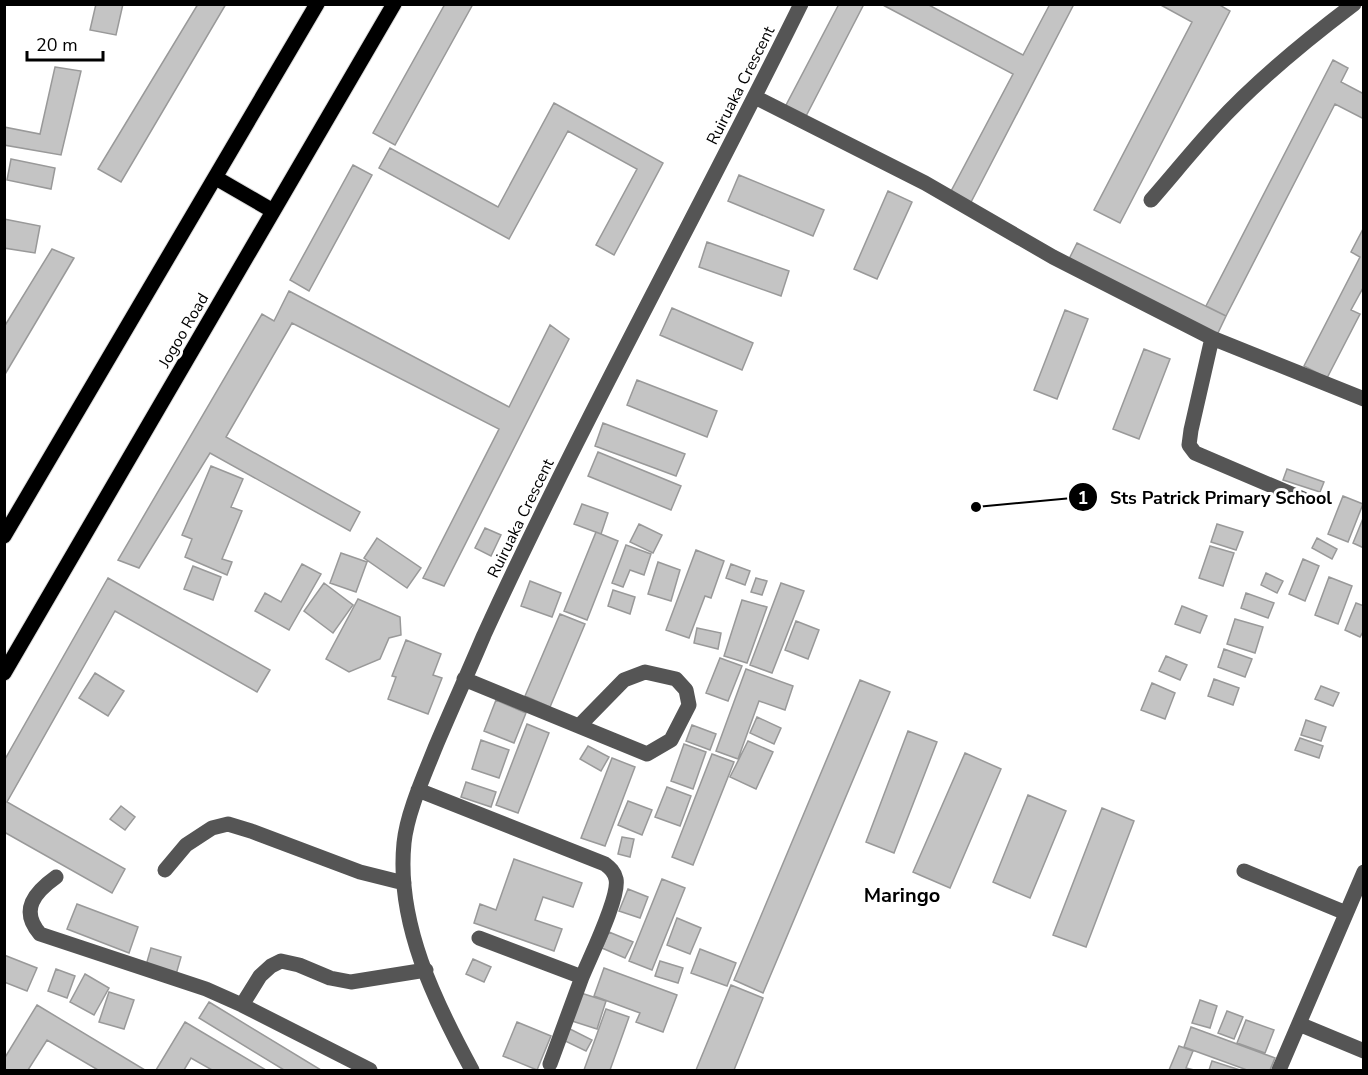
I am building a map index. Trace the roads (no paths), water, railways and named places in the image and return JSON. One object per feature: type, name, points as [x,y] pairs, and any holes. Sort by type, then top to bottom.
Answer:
[{"type":"main road","points":[[4,536],[317,4]]},
{"type":"main road","name":"Jogoo Road","points":[[4,673],[394,4]]},
{"type":"main road","points":[[216,178],[273,211]]},
{"type":"street","name":"Ruiruaka Crescent","points":[[472,1071],[439,1007],[412,932],[404,883],[404,842],[418,790],[501,598],[627,340],[755,97],[801,4]]},
{"type":"street","points":[[1151,200],[1216,125],[1253,89],[1354,4]]},
{"type":"street","points":[[755,97],[925,183],[1053,257],[1212,338],[1364,399]]},
{"type":"street","points":[[1212,338],[1189,445],[1196,453],[1303,500]]},
{"type":"street","points":[[464,680],[647,754],[671,740],[689,705],[686,690],[676,679],[645,672],[624,680],[579,726]]},
{"type":"street","points":[[418,790],[605,864],[612,870],[616,881],[613,900],[550,1064]]},
{"type":"street","points":[[165,870],[186,845],[212,828],[228,824],[360,872],[404,883]]},
{"type":"street","points":[[1244,871],[1346,913]]},
{"type":"street","points":[[1279,1071],[1364,873]]},
{"type":"street","points":[[56,877],[40,888],[30,907],[31,924],[40,934],[206,989],[370,1071]]},
{"type":"street","points":[[479,938],[582,977]]},
{"type":"street","points":[[242,1005],[260,976],[281,961],[299,965],[330,978],[351,982],[426,970]]},
{"type":"street","points":[[1299,1024],[1364,1051]]},
{"type":"place","name":"Sts Patrick Primary School","points":[[976,507]]},
{"type":"district","name":"Maringo","points":[[902,895]]}]
